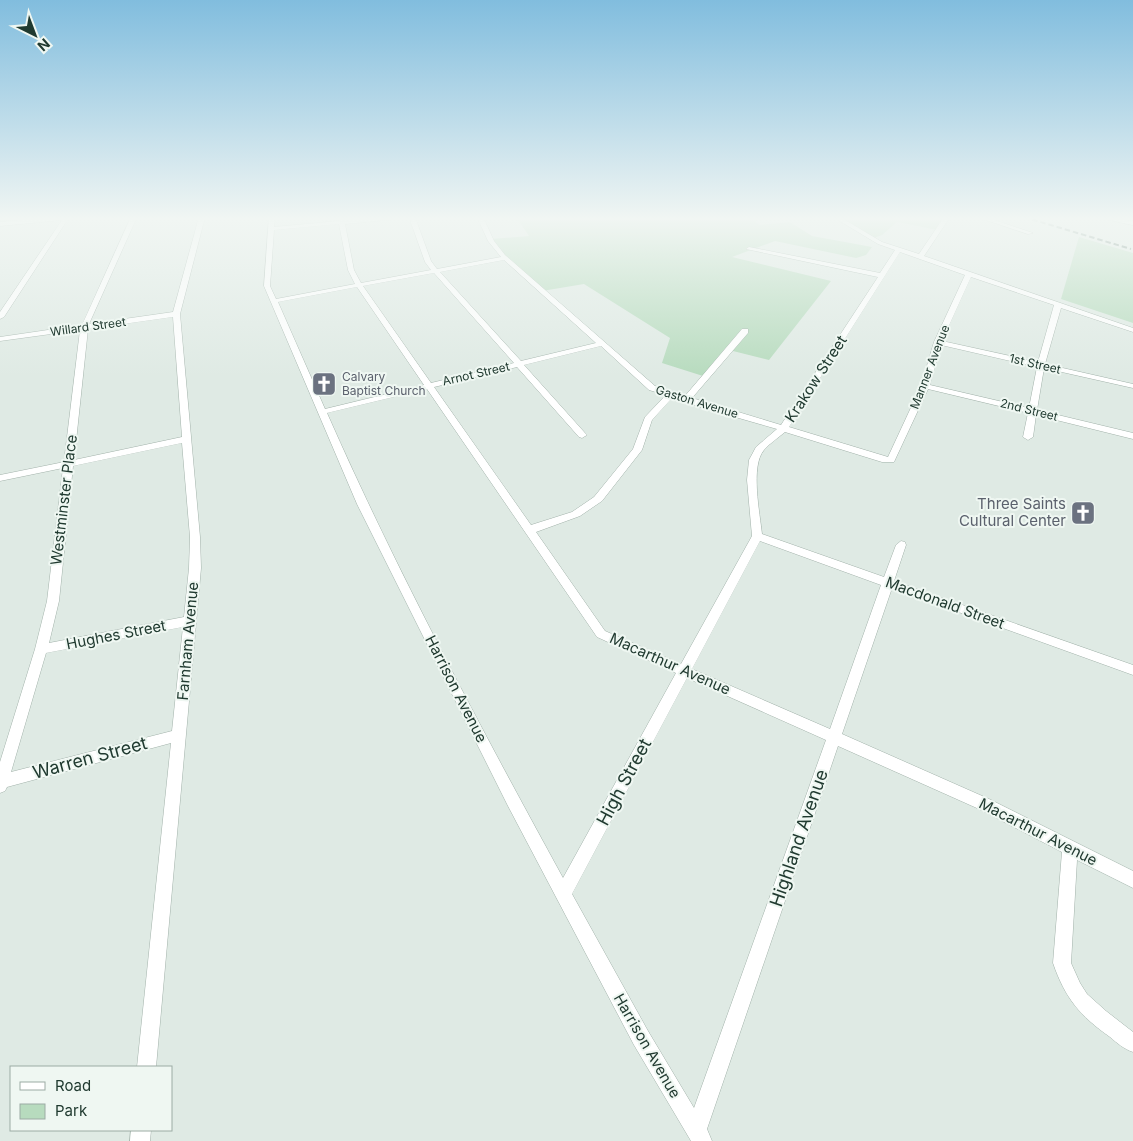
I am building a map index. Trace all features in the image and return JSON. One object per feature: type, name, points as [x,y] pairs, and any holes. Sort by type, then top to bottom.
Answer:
[{"type":"street","points":[[0,316],[31,270]]},
{"type":"street","name":"Westminster Place","points":[[0,783],[41,649],[53,601],[84,328],[110,270]]},
{"type":"street","name":"Farnham Avenue","points":[[147,1066],[195,568],[176,314],[188,270]]},
{"type":"street","name":"Harrison Avenue","points":[[268,270],[267,286],[362,504],[509,792],[641,1038],[699,1136]]},
{"type":"street","name":"Macarthur Avenue","points":[[353,270],[359,285],[601,634],[975,800],[1133,880]]},
{"type":"street","points":[[274,301],[440,270]]},
{"type":"street","name":"Gaston Avenue","points":[[519,270],[644,383],[686,400],[891,460]]},
{"type":"street","points":[[854,270],[882,276]]},
{"type":"street","name":"Krakow Street","points":[[757,536],[752,480],[754,460],[758,449],[784,428],[886,270]]},
{"type":"street","points":[[958,270],[1133,330]]},
{"type":"street","points":[[436,271],[582,435]]},
{"type":"street","name":"Manner Avenue","points":[[891,460],[925,386],[938,342],[969,274]]},
{"type":"street","points":[[1028,437],[1041,365],[1058,305]]},
{"type":"street","name":"Willard Street","points":[[0,339],[176,314]]},
{"type":"street","points":[[686,400],[745,331]]},
{"type":"street","name":"1st Street","points":[[938,342],[1133,386]]},
{"type":"street","name":"Arnot Street","points":[[322,412],[601,344]]},
{"type":"street","name":"2nd Street","points":[[925,386],[1133,436]]},
{"type":"street","points":[[529,530],[576,514],[598,499],[638,450],[648,419],[671,395]]},
{"type":"street","points":[[0,478],[186,439]]},
{"type":"street","points":[[684,670],[757,536]]},
{"type":"street","name":"Macdonald Street","points":[[757,536],[1133,670]]},
{"type":"street","name":"Highland Avenue","points":[[699,1136],[901,545]]},
{"type":"street","name":"Hughes Street","points":[[41,649],[190,621]]},
{"type":"street","name":"High Street","points":[[564,894],[684,670]]},
{"type":"street","name":"Warren Street","points":[[0,783],[180,735]]},
{"type":"street","points":[[1070,847],[1062,963],[1067,980],[1076,996],[1089,1010],[1133,1043]]},
{"type":"green space","points":[[520,270],[787,270],[831,281],[769,360],[729,350],[703,376],[662,363],[670,338],[584,284],[542,291]]},
{"type":"green space","points":[[1069,270],[1133,270],[1133,323],[1061,299]]},
{"type":"place","name":"Calvary Baptist Church","points":[[324,384]]},
{"type":"place","name":"Three Saints Cultural Center","points":[[1083,513]]}]
